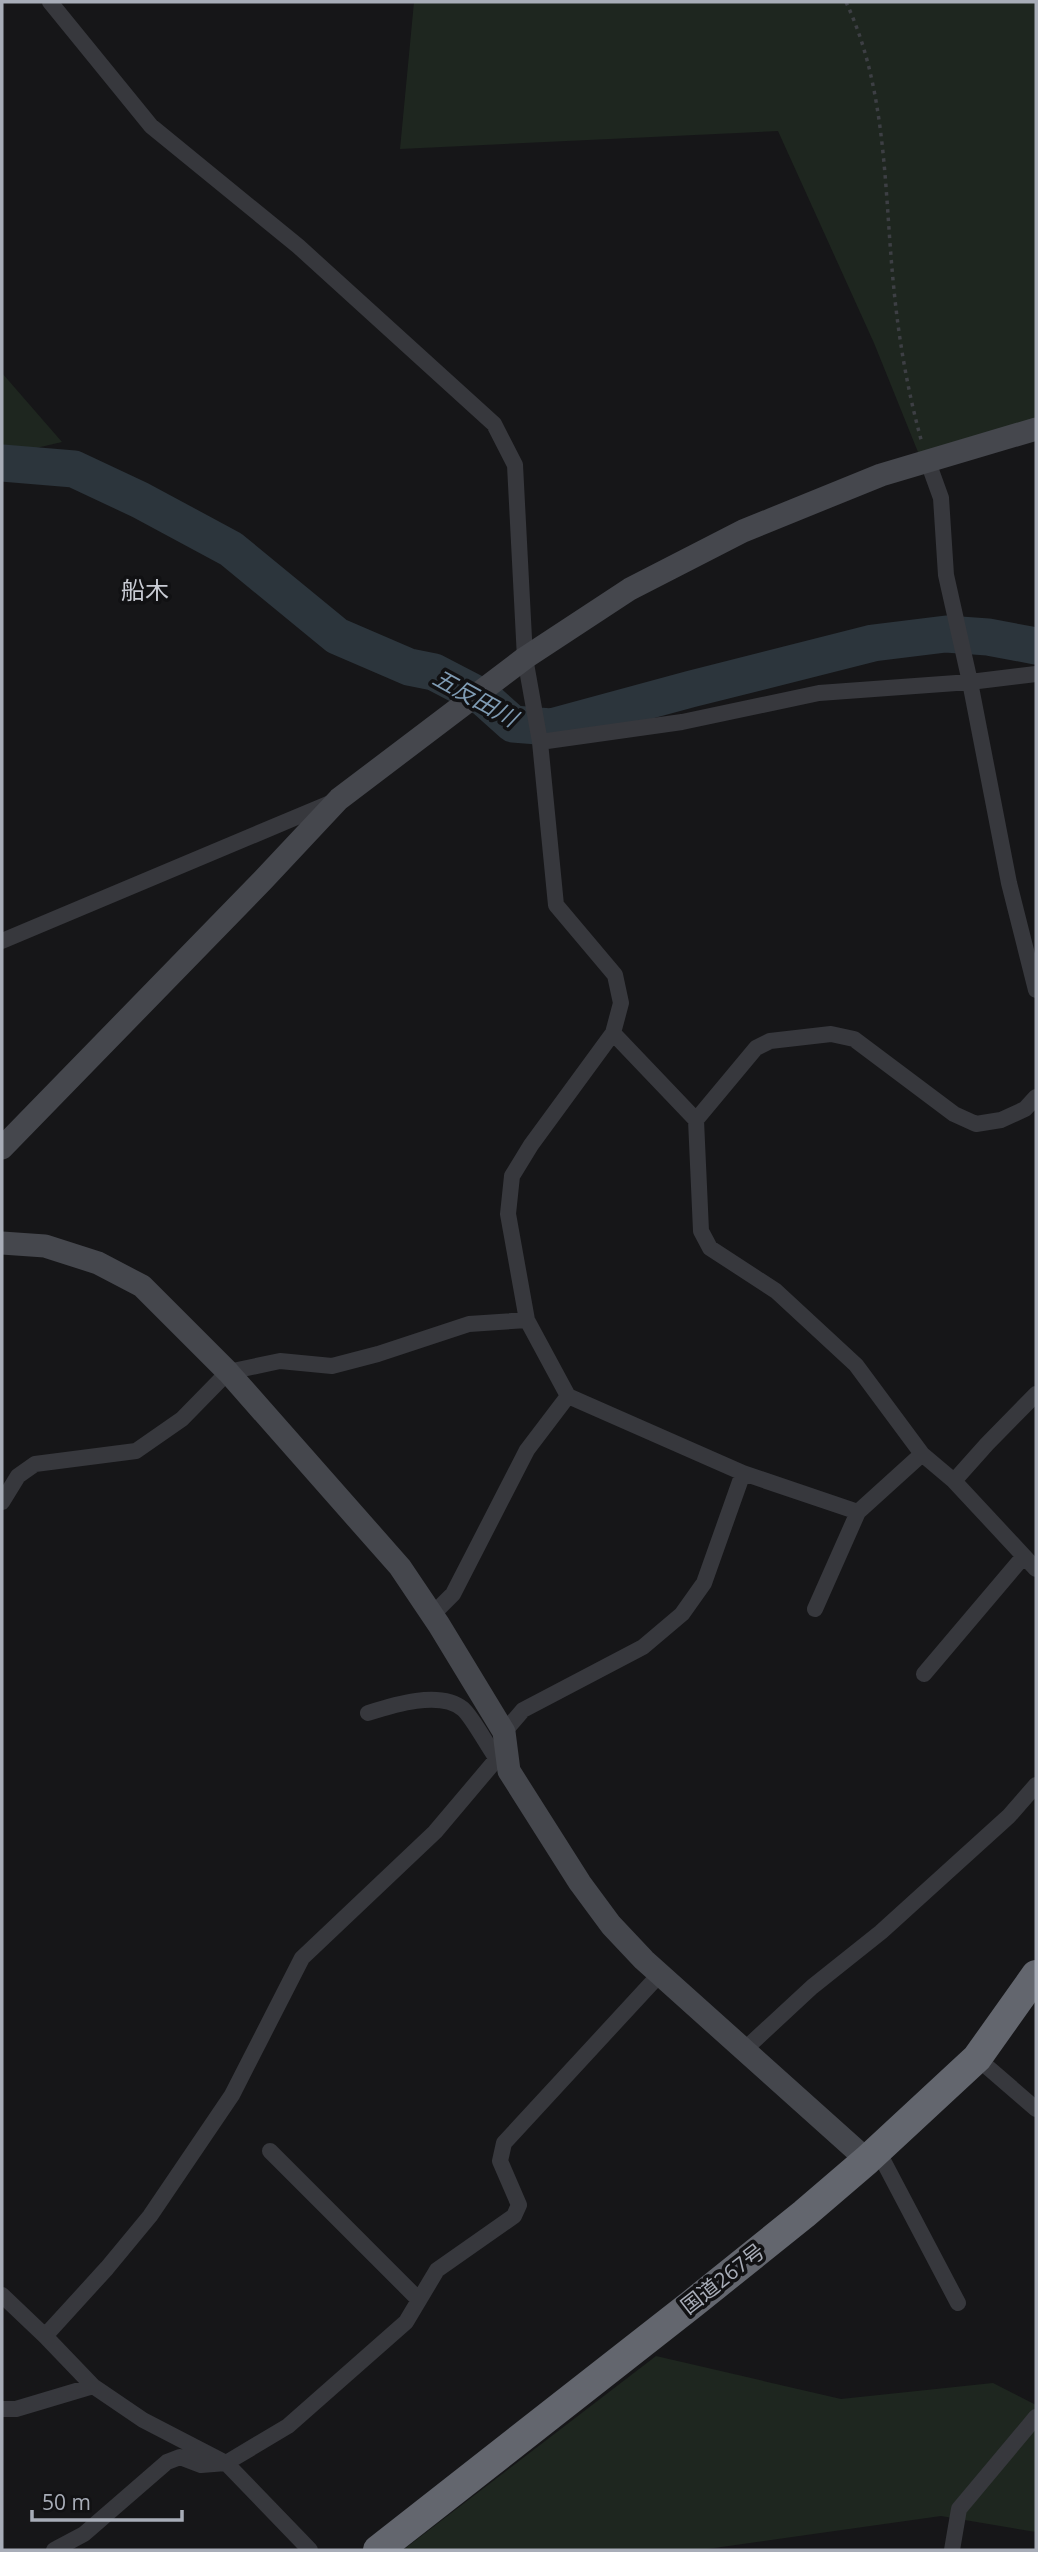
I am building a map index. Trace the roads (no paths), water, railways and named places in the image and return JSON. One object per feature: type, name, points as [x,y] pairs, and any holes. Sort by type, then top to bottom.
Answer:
[{"type":"highway","name":"国道267号","points":[[378,2550],[804,2214],[872,2155],[977,2058],[1036,1975]]},
{"type":"street","points":[[50,2],[151,126],[298,246],[494,424],[515,465],[525,658],[540,742],[556,905],[615,975],[621,1003],[613,1033],[531,1145],[512,1176],[508,1214],[527,1320],[568,1396],[743,1472],[858,1512]]},
{"type":"street","points":[[2,1148],[339,799],[525,658],[630,589],[743,531],[881,475],[1036,429]]},
{"type":"street","points":[[928,462],[941,498],[946,575],[1009,883],[1036,990]]},
{"type":"street","points":[[540,742],[682,722],[819,693],[970,682],[1036,674]]},
{"type":"street","points":[[2,941],[339,799]]},
{"type":"street","points":[[613,1033],[696,1120],[701,1231],[710,1248],[776,1291],[856,1365],[922,1454],[954,1481],[1036,1569]]},
{"type":"street","points":[[696,1120],[756,1048],[771,1041],[831,1034],[854,1039],[954,1114],[976,1124],[1001,1120],[1025,1108],[1036,1097]]},
{"type":"street","points":[[2,1243],[45,1246],[99,1263],[142,1286],[228,1372],[400,1567],[432,1615],[502,1746],[509,1771],[580,1883],[611,1925],[660,1974],[744,2050],[872,2155],[958,2303]]},
{"type":"street","points":[[2,1503],[18,1476],[35,1464],[136,1451],[182,1419],[228,1372],[280,1361],[332,1366],[469,1324],[527,1320]]},
{"type":"street","points":[[954,1481],[1036,1394]]},
{"type":"street","points":[[432,1615],[453,1594],[527,1450],[568,1396]]},
{"type":"street","points":[[815,1609],[858,1512],[922,1454]]},
{"type":"street","points":[[45,2336],[150,2216],[232,2095],[302,1958],[435,1832],[502,1746],[523,1710],[643,1647],[682,1614],[704,1583],[743,1472]]},
{"type":"street","points":[[924,1674],[1024,1556]]},
{"type":"street","points":[[368,1713],[408,1701],[446,1701],[463,1709],[502,1746]]},
{"type":"street","points":[[744,2050],[812,1987],[881,1932],[950,1870],[1009,1816],[1036,1785]]},
{"type":"street","points":[[54,2550],[84,2534],[167,2462],[180,2457],[201,2465],[226,2463],[288,2426],[406,2322],[437,2270],[514,2216],[519,2205],[500,2161],[504,2143],[660,1974]]},
{"type":"street","points":[[977,2058],[1036,2109]]},
{"type":"street","points":[[270,2151],[419,2301]]},
{"type":"street","points":[[2,2295],[93,2386],[143,2420],[226,2463],[310,2550]]},
{"type":"street","points":[[2,2409],[16,2409],[93,2386]]},
{"type":"street","points":[[952,2550],[959,2509],[1036,2417]]},
{"type":"waterway","name":"五反田川","points":[[2,463],[74,469],[140,500],[231,549],[337,636],[409,667],[434,672],[484,698],[513,724],[551,727],[873,643],[946,634],[988,637],[1036,646]]},
{"type":"district","name":"船木","points":[[145,591]]}]
